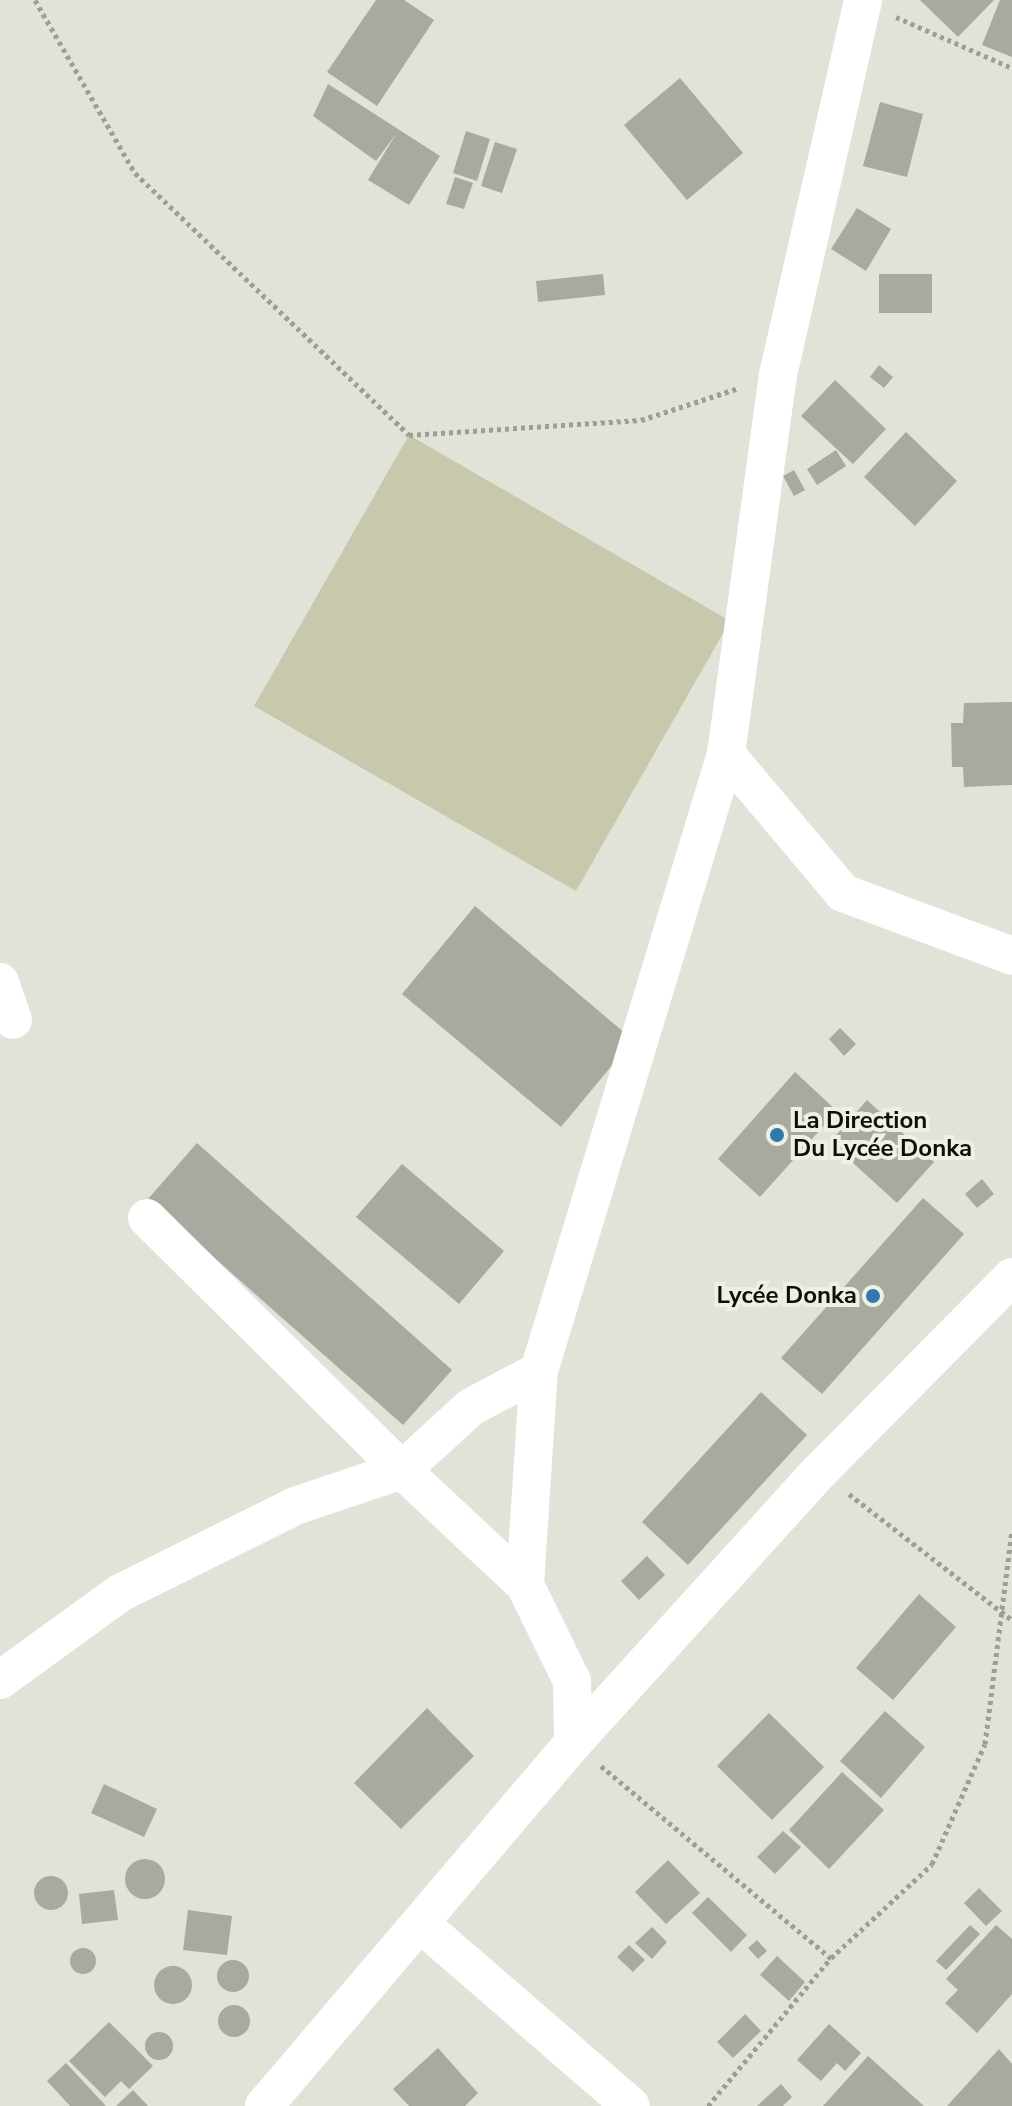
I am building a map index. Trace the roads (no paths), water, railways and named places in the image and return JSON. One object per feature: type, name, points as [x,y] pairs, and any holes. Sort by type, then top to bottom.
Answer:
[{"type":"street","points":[[525,1585],[539,1371],[726,754],[778,375],[862,1]]},
{"type":"street","points":[[726,754],[843,893],[1012,956]]},
{"type":"street","points":[[0,982],[13,1020]]},
{"type":"street","points":[[147,1218],[402,1470],[525,1585],[572,1681],[573,1743]]},
{"type":"street","points":[[264,2106],[422,1925],[573,1743],[820,1471],[1012,1277]]},
{"type":"street","points":[[0,1680],[120,1593],[295,1506],[402,1470],[471,1407],[539,1371]]},
{"type":"street","points":[[422,1925],[631,2106]]},
{"type":"place","name":"La Direction Du Lycée Donka","points":[[777,1135]]},
{"type":"place","name":"Lycée Donka","points":[[873,1296]]}]
